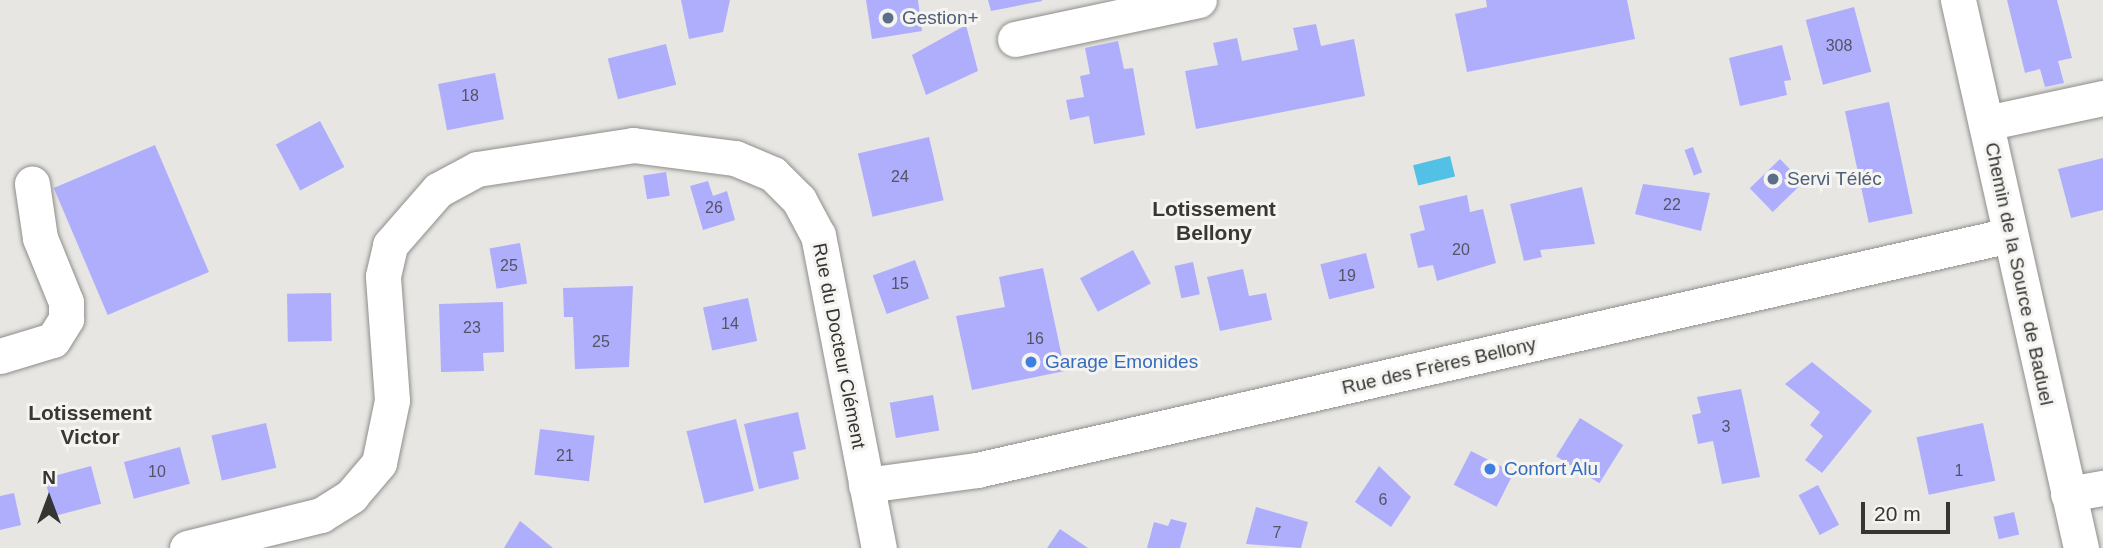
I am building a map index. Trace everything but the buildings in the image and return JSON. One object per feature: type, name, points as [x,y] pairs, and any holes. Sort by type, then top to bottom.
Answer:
[{"type":"street","points":[[1015,39],[1199,0]]},
{"type":"street","name":"Chemin de la Source de Baduel","points":[[1958,0],[2081,548]]},
{"type":"street","points":[[1986,123],[2103,98]]},
{"type":"street","name":"Rue du Docteur Clément","points":[[187,548],[321,515],[365,482],[390,426],[383,276],[390,245],[438,190],[477,169],[633,145],[735,158],[774,174],[799,200],[818,235],[879,548]]},
{"type":"street","points":[[0,356],[53,340],[66,319],[66,302],[40,238],[32,184]]},
{"type":"street","name":"Rue des Frères Bellony","points":[[866,485],[977,470],[2010,235]]},
{"type":"street","points":[[2068,494],[2103,488]]},
{"type":"water","points":[[1450,156],[1455,176],[1418,186],[1413,165]]},
{"type":"place","name":"Gestion+","points":[[888,18]]},
{"type":"place","name":"Servi Téléc","points":[[1773,179]]},
{"type":"place","name":"Garage Emonides","points":[[1031,362]]},
{"type":"place","name":"Confort Alu","points":[[1490,469]]},
{"type":"district","name":"Lotissement Bellony","points":[[1214,221]]},
{"type":"district","name":"Lotissement Victor","points":[[90,425]]}]
